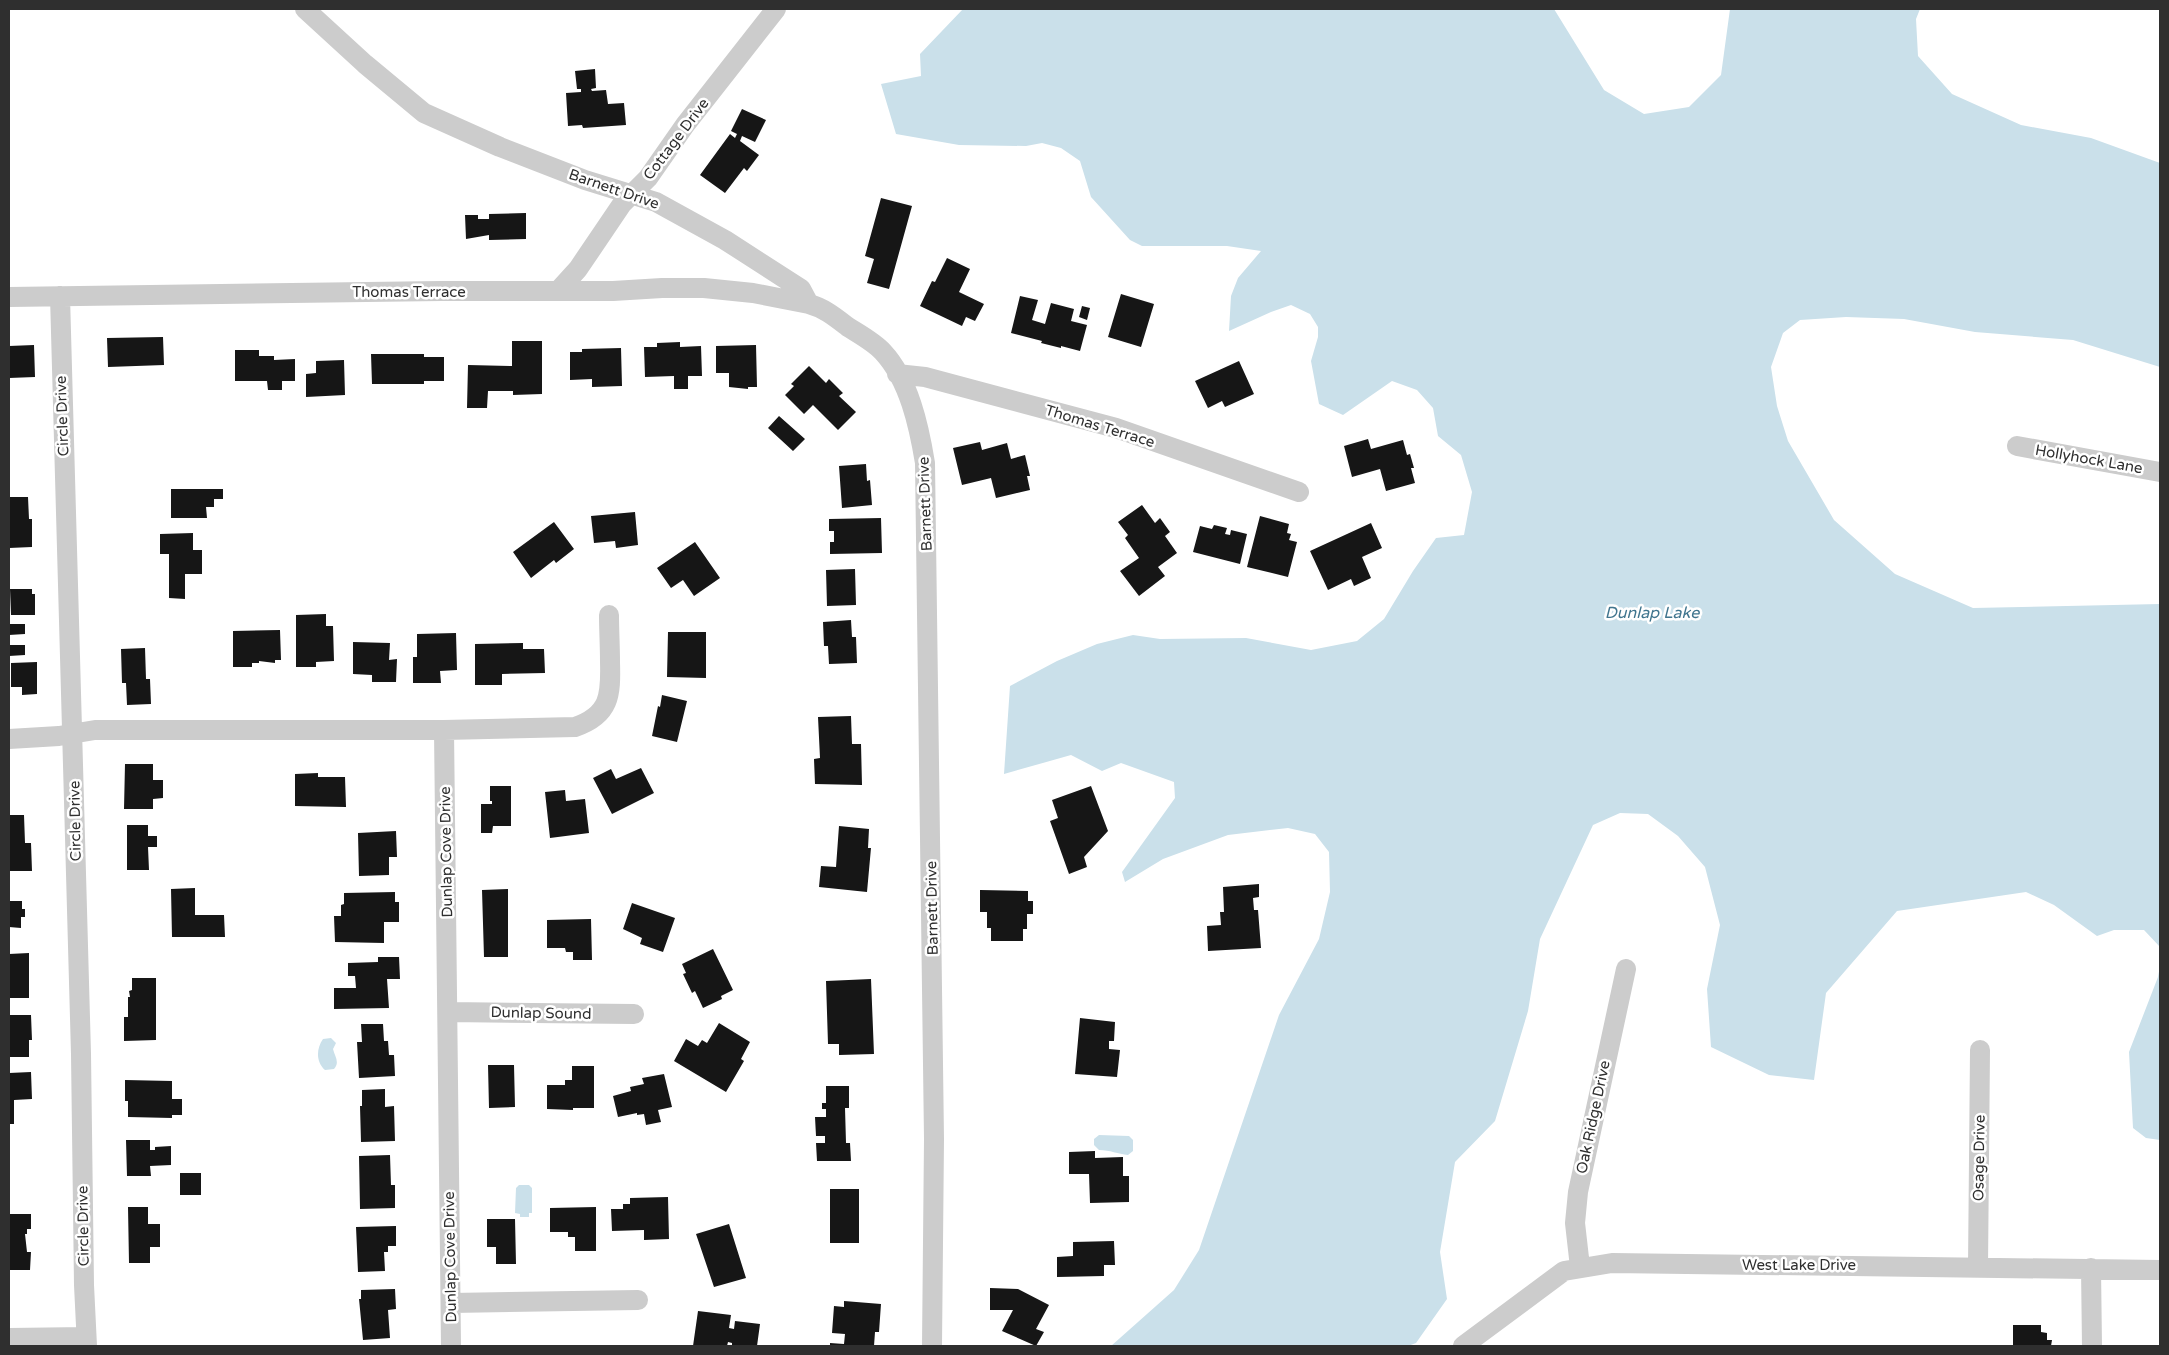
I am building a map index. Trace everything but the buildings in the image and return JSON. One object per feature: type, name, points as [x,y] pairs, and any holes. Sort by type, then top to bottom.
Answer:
[{"type":"street","name":"Barnett Drive","points":[[305,9],[424,113],[500,147],[585,180],[656,202],[725,240],[801,289],[809,304],[822,307],[883,351],[910,399],[919,428],[926,462],[934,1139],[932,1346]]},
{"type":"street","name":"Cottage Drive","points":[[558,292],[578,269],[622,204],[648,178],[685,126],[776,9]]},
{"type":"street","name":"Thomas Terrace","points":[[9,296],[558,292],[704,288],[753,293],[809,304]]},
{"type":"street","name":"Circle Drive","points":[[60,296],[73,734],[86,1342]]},
{"type":"street","name":"Thomas Terrace","points":[[897,374],[925,377],[1116,428],[1299,492]]},
{"type":"street","name":"Hollyhock Lane","points":[[2017,446],[2160,472]]},
{"type":"street","points":[[9,739],[73,734],[95,730],[444,730],[575,727],[589,722],[607,702],[610,687],[609,615]]},
{"type":"street","name":"Dunlap Cove Drive","points":[[444,730],[451,1346]]},
{"type":"street","name":"Oak Ridge Drive","points":[[1580,1267],[1576,1223],[1578,1192],[1626,969]]},
{"type":"street","name":"Dunlap Sound","points":[[448,1012],[634,1014]]},
{"type":"street","name":"Osage Drive","points":[[1978,1267],[1980,1050]]},
{"type":"street","name":"West Lake Drive","points":[[1462,1346],[1564,1271],[1612,1263],[2160,1270]]},
{"type":"street","points":[[2091,1268],[2092,1346]]},
{"type":"street","points":[[451,1303],[638,1300]]},
{"type":"street","points":[[9,1338],[86,1342]]},
{"type":"water","name":"Dunlap Lake","points":[[963,9],[1554,9],[1604,90],[1644,114],[1689,107],[1721,75],[1730,9],[1920,9],[1916,19],[1918,56],[1952,94],[2021,125],[2091,138],[2160,163],[2160,367],[2073,340],[1975,332],[1904,319],[1846,317],[1800,320],[1783,333],[1771,367],[1777,406],[1788,441],[1834,520],[1895,574],[1973,608],[2160,604],[2160,947],[2144,930],[2114,930],[2097,936],[2054,905],[2026,892],[1897,911],[1826,993],[1814,1080],[1769,1075],[1711,1047],[1707,989],[1720,925],[1705,867],[1678,836],[1648,814],[1620,813],[1593,825],[1540,939],[1528,1011],[1495,1121],[1455,1162],[1440,1252],[1447,1299],[1416,1343],[1408,1346],[1111,1346],[1174,1290],[1199,1250],[1279,1015],[1319,939],[1330,892],[1329,852],[1315,834],[1288,828],[1228,835],[1163,859],[1125,882],[1122,872],[1175,798],[1174,782],[1121,763],[1102,771],[1071,755],[1004,774],[1010,686],[1057,661],[1097,644],[1133,635],[1160,639],[1246,638],[1311,650],[1357,641],[1384,619],[1413,571],[1436,538],[1464,535],[1472,492],[1461,455],[1438,436],[1433,408],[1417,390],[1392,381],[1343,415],[1319,404],[1311,361],[1318,337],[1318,327],[1310,314],[1291,305],[1229,331],[1231,296],[1238,278],[1261,251],[1227,246],[1142,246],[1130,240],[1091,197],[1080,161],[1061,148],[1042,143],[1026,146],[959,145],[896,134],[881,84],[921,76],[920,54]]},
{"type":"water","points":[[2160,966],[2160,1140],[2146,1138],[2133,1128],[2129,1052],[2158,977]]},
{"type":"water","points":[[331,1038],[336,1043],[333,1049],[337,1064],[334,1069],[325,1070],[320,1063],[318,1051],[323,1039]]},
{"type":"water","points":[[1099,1135],[1129,1136],[1133,1140],[1133,1151],[1128,1155],[1099,1150],[1094,1145],[1094,1139]]},
{"type":"water","points":[[519,1185],[529,1185],[532,1188],[532,1213],[529,1213],[529,1217],[520,1217],[520,1214],[515,1213],[516,1188]]}]
